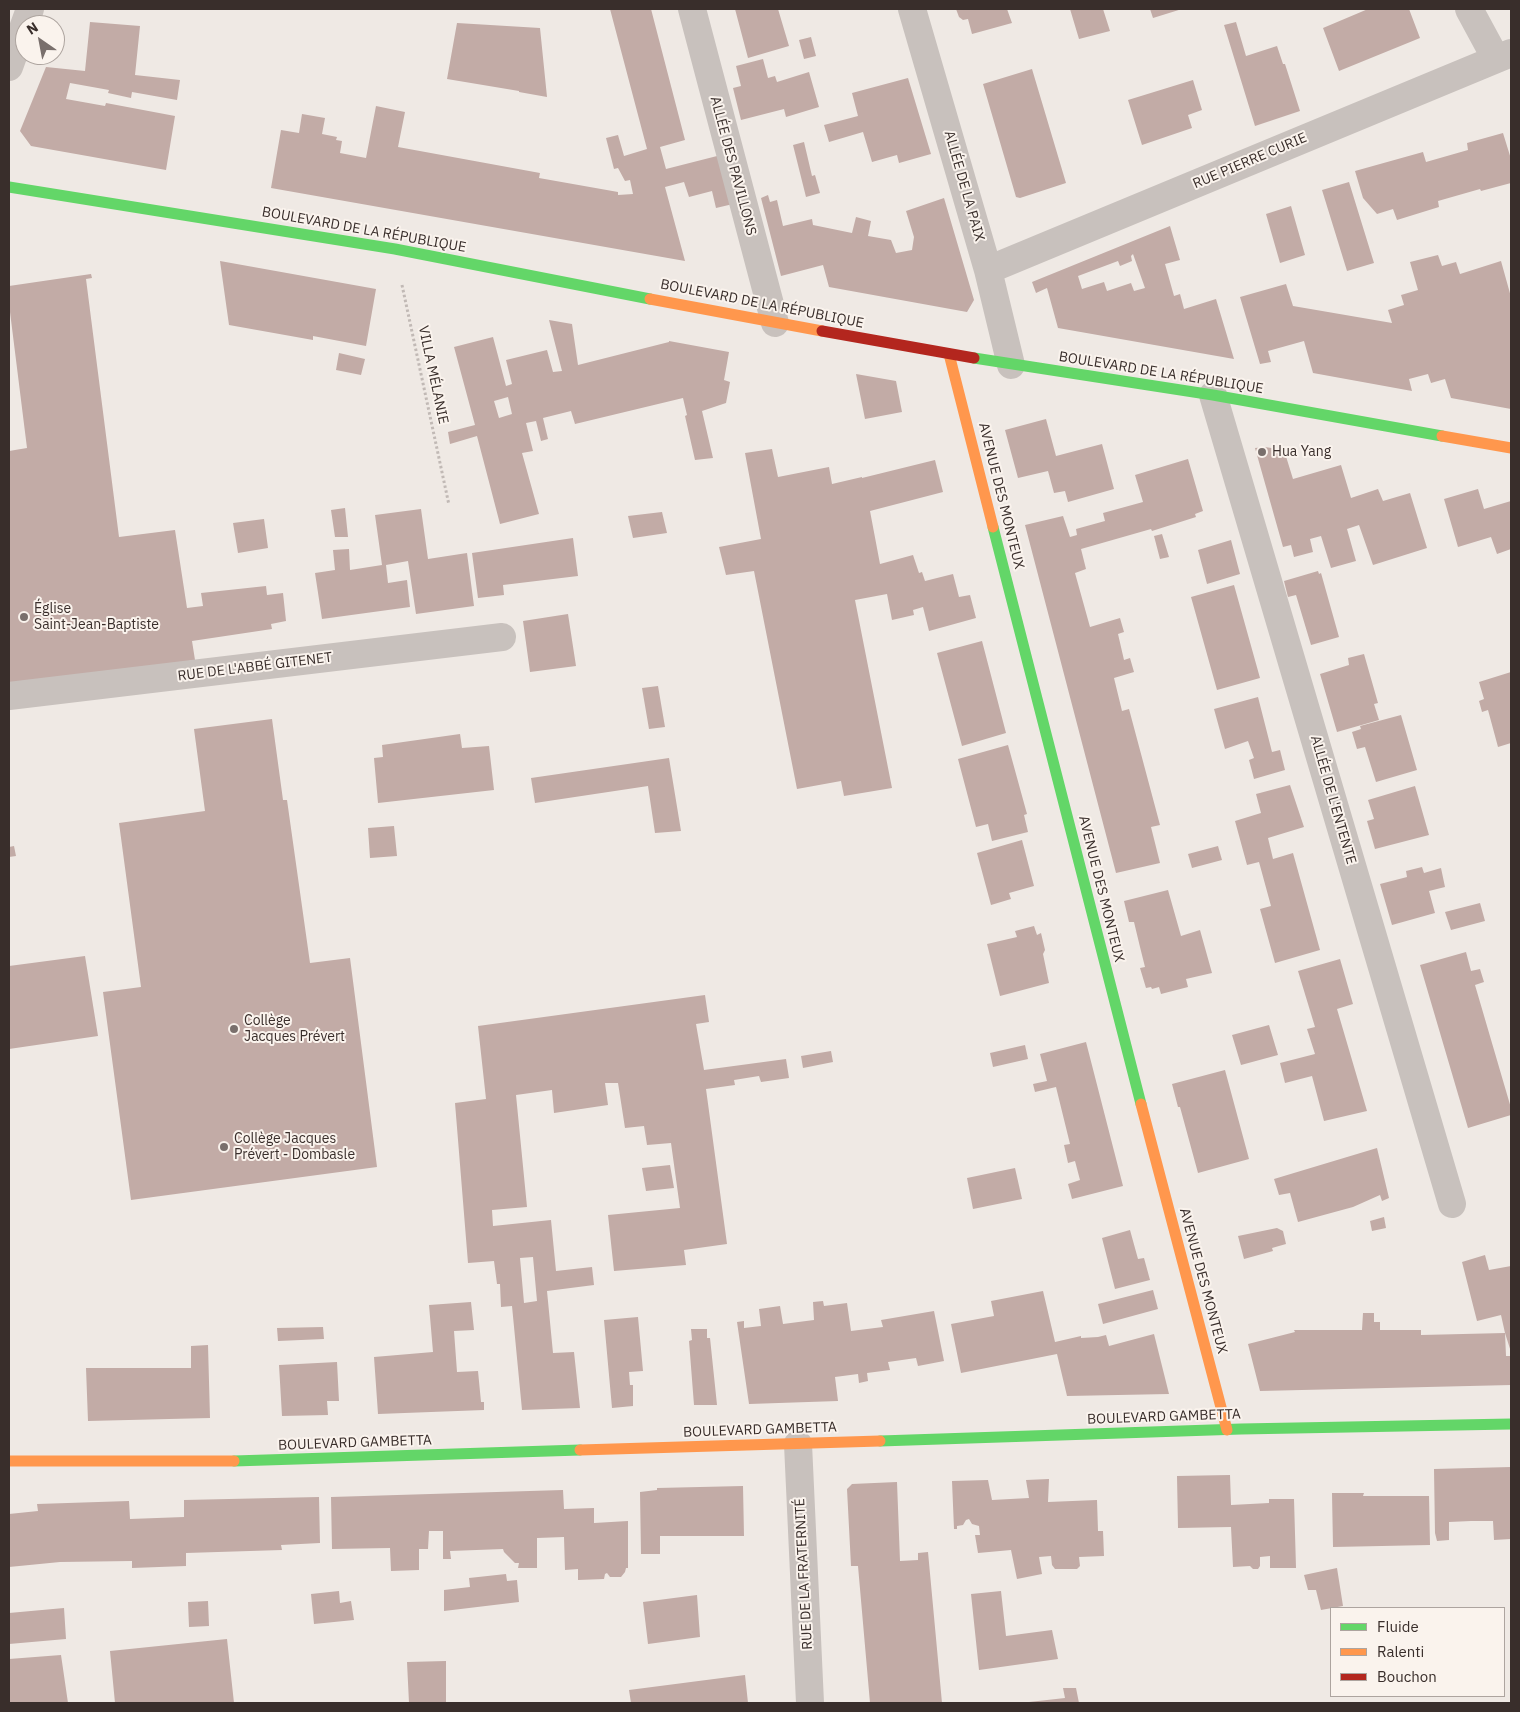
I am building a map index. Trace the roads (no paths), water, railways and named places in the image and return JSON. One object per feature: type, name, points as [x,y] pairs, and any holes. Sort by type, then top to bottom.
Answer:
[{"type":"street","points":[[9,67],[30,9]]},
{"type":"street","name":"ALLÉE DES PAVILLONS","points":[[692,9],[775,322]]},
{"type":"street","name":"ALLÉE DE LA PAIX","points":[[912,9],[988,270],[1011,365]]},
{"type":"street","points":[[1469,9],[1504,56]]},
{"type":"street","name":"RUE PIERRE CURIE","points":[[988,270],[1504,56]]},
{"type":"street","name":"BOULEVARD DE LA RÉPUBLIQUE","points":[[9,187],[394,249],[949,354],[1213,395],[1511,448]]},
{"type":"street","name":"AVENUE DES MONTEUX","points":[[949,354],[1101,951],[1227,1430]]},
{"type":"street","name":"ALLÉE DE L'ENTENTE","points":[[1213,395],[1452,1204]]},
{"type":"street","name":"RUE DE L'ABBÉ GITENET","points":[[9,696],[502,637]]},
{"type":"street","name":"BOULEVARD GAMBETTA","points":[[9,1461],[248,1461],[1227,1430],[1511,1424]]},
{"type":"street","name":"RUE DE LA FRATERNITÉ","points":[[798,1444],[810,1703]]},
{"type":"place","name":"Hua Yang","points":[[1262,452]]},
{"type":"place","name":"Église Saint-Jean-Baptiste","points":[[24,617]]},
{"type":"place","name":"Collège Jacques Prévert","points":[[234,1029]]},
{"type":"place","name":"Collège Jacques Prévert - Dombasle","points":[[224,1147]]}]
